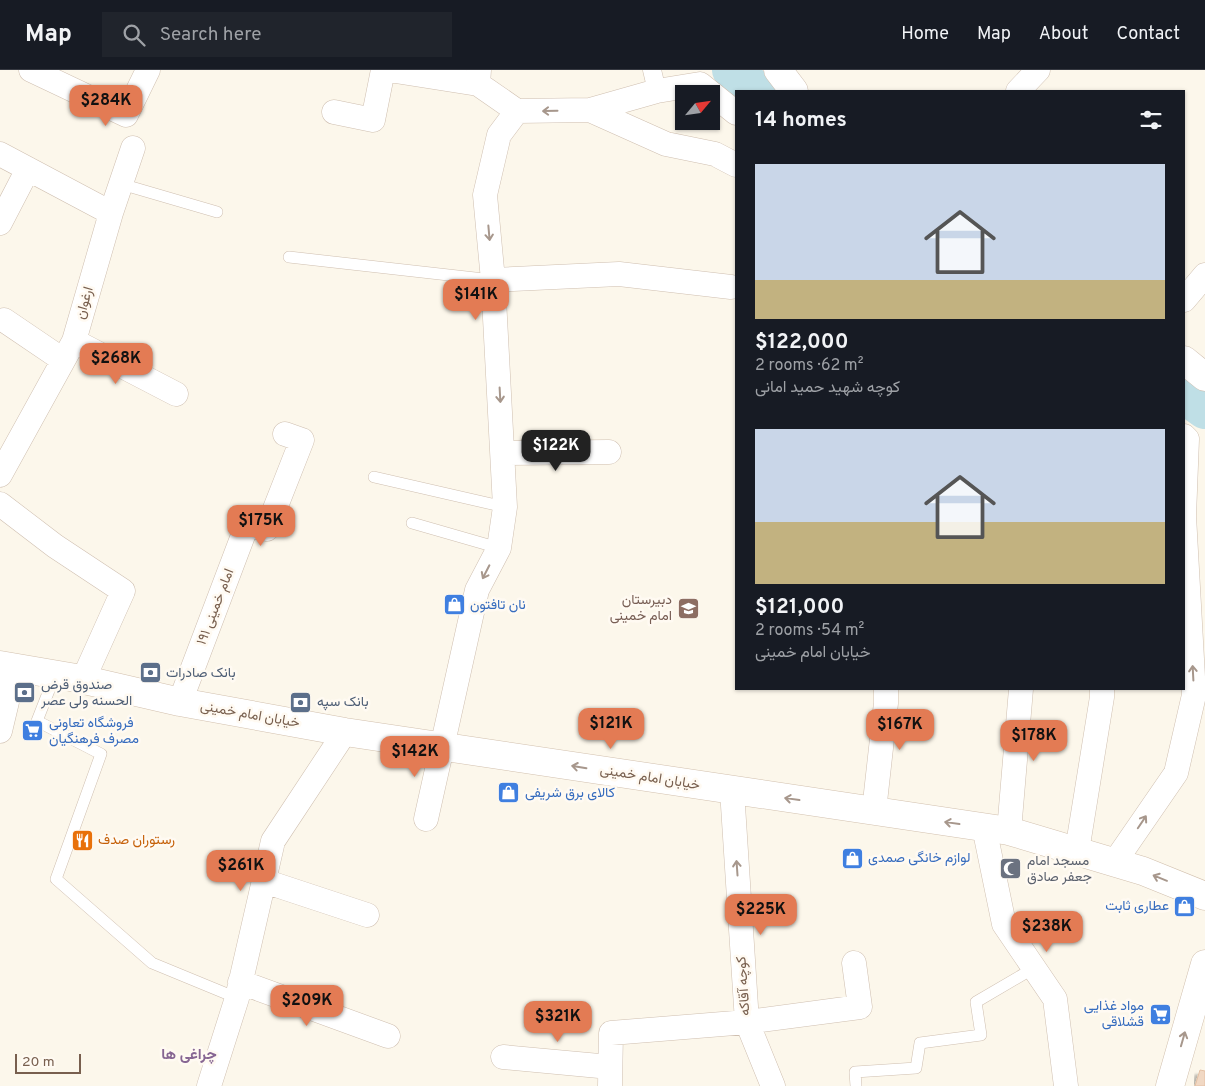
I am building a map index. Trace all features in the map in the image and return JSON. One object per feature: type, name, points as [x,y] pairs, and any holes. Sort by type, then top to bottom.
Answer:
[{"type":"main road","points":[[778,70],[793,90]]},
{"type":"main road","points":[[1185,361],[1205,377]]},
{"type":"main road","name":"خیابان امام خمینی","points":[[8,667],[83,680],[180,702],[346,732],[997,829],[1143,871],[1205,896]]},
{"type":"main road","points":[[1170,1086],[1205,964]]},
{"type":"street","points":[[31,70],[126,115],[148,70]]},
{"type":"street","points":[[334,112],[373,120],[383,70]]},
{"type":"street","points":[[390,70],[479,77],[517,111],[590,110],[655,81],[700,84],[735,112]]},
{"type":"street","points":[[1019,90],[1038,70]]},
{"type":"street","points":[[590,110],[666,144],[715,154],[735,164]]},
{"type":"street","points":[[426,819],[477,590],[499,548],[505,507],[493,280],[485,194],[499,135],[517,111]]},
{"type":"street","name":"ارغوان","points":[[0,475],[69,351],[111,213],[134,148]]},
{"type":"street","points":[[0,154],[111,213]]},
{"type":"street","points":[[0,223],[28,169]]},
{"type":"street","points":[[493,280],[619,274],[731,287]]},
{"type":"street","points":[[1185,299],[1205,274]]},
{"type":"street","points":[[4,320],[69,351],[176,394]]},
{"type":"street","name":"امام خمینی ۱۹۱","points":[[180,702],[247,525],[267,529],[302,440],[285,434]]},
{"type":"street","points":[[1185,476],[1186,437]]},
{"type":"street","points":[[503,452],[609,452]]},
{"type":"street","points":[[0,504],[55,546],[123,591],[83,680]]},
{"type":"street","points":[[1114,862],[1176,773],[1194,695],[1185,534]]},
{"type":"street","points":[[0,731],[8,667]]},
{"type":"street","points":[[874,811],[886,690]]},
{"type":"street","points":[[1021,690],[997,829],[1004,924],[1055,999],[1066,1086]]},
{"type":"street","points":[[1078,851],[1102,690]]},
{"type":"street","points":[[209,1086],[238,990],[273,841],[346,732]]},
{"type":"street","name":"کوچه آقاکه","points":[[732,790],[747,1022],[773,1086]]},
{"type":"street","points":[[264,881],[367,915]]},
{"type":"street","points":[[503,1057],[610,1076],[611,1033],[747,1022],[860,1007],[854,963]]},
{"type":"street","points":[[238,990],[388,1036]]},
{"type":"lane","points":[[121,184],[217,212]]},
{"type":"lane","points":[[289,257],[493,280]]},
{"type":"lane","points":[[374,477],[505,507]]},
{"type":"lane","points":[[412,523],[499,548]]},
{"type":"lane","points":[[55,675],[37,721],[101,754],[56,879],[152,963],[238,990]]},
{"type":"lane","points":[[856,1086],[855,1072],[916,1068],[920,1043],[981,1035],[976,1002],[1034,968]]},
{"type":"building","points":[[1200,1070],[1205,1071],[1205,1086],[1195,1086]]},
{"type":"waterway","points":[[732,70],[755,90]]},
{"type":"waterway","points":[[1185,395],[1205,409]]},
{"type":"place","name":"نان تافتون","points":[[454,605]]},
{"type":"place","name":"دبیرستان امام خمینی","points":[[688,608]]},
{"type":"place","name":"بانک صادرات","points":[[150,673]]},
{"type":"place","name":"صندوق قرض الحسنه ولی عصر","points":[[25,693]]},
{"type":"place","name":"بانک سپه","points":[[301,702]]},
{"type":"place","name":"فروشگاه تعاونی مصرف فرهنگیان","points":[[33,731]]},
{"type":"place","name":"کالای برق شریفی","points":[[509,793]]},
{"type":"place","name":"رستوران صدف","points":[[82,840]]},
{"type":"place","name":"لوازم خانگی صمدی","points":[[852,858]]},
{"type":"place","name":"مسجد امام جعفر صادق","points":[[1011,869]]},
{"type":"place","name":"عطاری ثابت","points":[[1185,906]]},
{"type":"place","name":"مواد غذایی قشلاقی","points":[[1160,1014]]},
{"type":"district","name":"چراغی ها","points":[[189,1055]]}]
